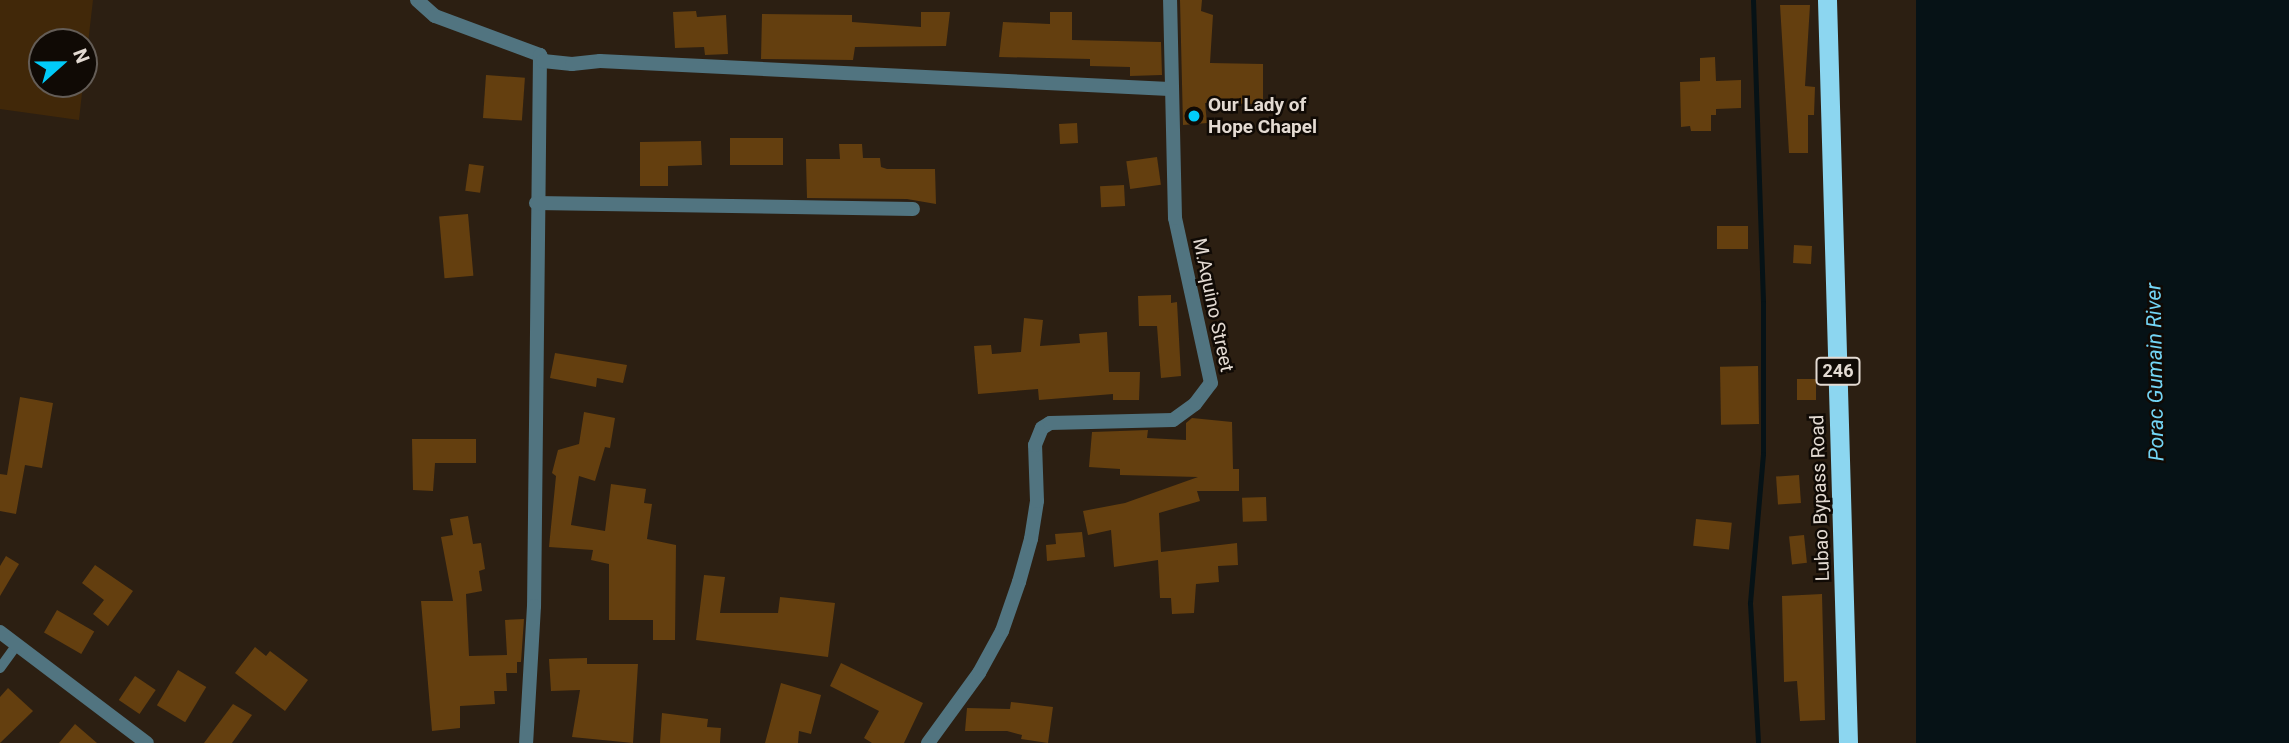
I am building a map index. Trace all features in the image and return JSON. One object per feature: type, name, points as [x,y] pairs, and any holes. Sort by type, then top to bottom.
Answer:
[{"type":"highway","name":"Lubao Bypass Road","points":[[1826,0],[1848,743]]},
{"type":"street","points":[[417,0],[435,16],[540,55],[543,61],[572,64],[600,61],[1169,89]]},
{"type":"street","name":"M.Aquino Street","points":[[928,743],[979,673],[1011,606],[1031,539],[1037,501],[1035,445],[1042,428],[1050,423],[1173,421],[1195,404],[1211,383],[1175,218],[1169,89],[1170,0]]},
{"type":"street","points":[[526,743],[534,607],[536,203],[540,55]]},
{"type":"street","points":[[536,203],[913,209]]},
{"type":"street","points":[[0,632],[147,743]]},
{"type":"lane","points":[[0,668],[17,645]]},
{"type":"shaded area","points":[[0,0],[93,0],[90,28],[28,28],[28,98],[81,98],[79,120],[0,109]]},
{"type":"water","name":"Porac Gumain River","points":[[1916,0],[2289,0],[2289,743],[1916,743]]},
{"type":"building","points":[[1180,0],[1202,0],[1201,11],[1213,15],[1210,63],[1263,64],[1263,104],[1205,103],[1207,123],[1183,125]]},
{"type":"building","points":[[1780,5],[1810,5],[1805,86],[1815,87],[1814,115],[1808,115],[1808,153],[1789,153]]},
{"type":"building","points":[[696,11],[697,17],[726,15],[728,54],[705,55],[704,47],[675,48],[673,12]]},
{"type":"building","points":[[921,12],[950,12],[946,46],[855,47],[853,60],[761,59],[762,14],[852,15],[852,22],[921,27]]},
{"type":"building","points":[[1050,12],[1072,12],[1072,40],[1161,42],[1162,75],[1130,76],[1130,67],[1090,66],[1090,59],[999,57],[1003,22],[1050,24]]},
{"type":"building","points":[[1715,57],[1716,81],[1741,80],[1741,108],[1716,109],[1716,115],[1711,115],[1711,131],[1691,131],[1690,126],[1681,127],[1680,82],[1700,81],[1700,58]]},
{"type":"building","points":[[486,75],[525,78],[522,121],[483,118]]},
{"type":"building","points":[[1077,123],[1078,143],[1060,144],[1059,124]]},
{"type":"building","points":[[730,138],[783,138],[783,165],[730,165]]},
{"type":"building","points":[[701,141],[702,165],[668,166],[668,186],[640,186],[640,142]]},
{"type":"building","points":[[839,144],[862,144],[863,158],[880,158],[881,167],[887,169],[935,169],[936,204],[907,199],[807,198],[806,159],[840,159]]},
{"type":"building","points":[[1157,157],[1161,185],[1130,189],[1126,161]]},
{"type":"building","points":[[469,164],[484,166],[480,193],[465,191]]},
{"type":"building","points":[[1124,185],[1125,206],[1101,207],[1100,186]]},
{"type":"building","points":[[468,214],[473,276],[445,278],[439,217]]},
{"type":"building","points":[[1717,226],[1748,226],[1748,249],[1717,249]]},
{"type":"building","points":[[1794,245],[1812,246],[1811,264],[1793,263]]},
{"type":"building","points":[[1171,295],[1171,303],[1177,302],[1181,376],[1161,378],[1157,326],[1139,326],[1138,296]]},
{"type":"building","points":[[1024,318],[1043,320],[1040,346],[1080,343],[1079,334],[1107,332],[1109,372],[1140,372],[1139,400],[1113,400],[1113,394],[1039,400],[1038,389],[978,394],[974,346],[991,345],[992,354],[1021,352]]},
{"type":"building","points":[[555,353],[627,365],[623,383],[597,378],[596,387],[550,378]]},
{"type":"building","points":[[1758,366],[1759,424],[1721,425],[1720,367]]},
{"type":"building","points":[[1797,379],[1816,379],[1816,400],[1797,400]]},
{"type":"building","points":[[20,397],[53,403],[42,468],[25,465],[16,514],[0,511],[0,474],[7,475]]},
{"type":"building","points":[[584,412],[615,418],[610,448],[605,447],[595,481],[579,476],[571,525],[605,531],[611,484],[646,489],[644,503],[652,504],[647,539],[676,545],[675,640],[653,640],[653,620],[609,620],[609,564],[591,560],[593,550],[549,547],[556,476],[552,473],[558,450],[579,444]]},
{"type":"building","points":[[1192,418],[1232,422],[1233,469],[1239,469],[1239,491],[1197,491],[1200,501],[1159,513],[1161,552],[1237,543],[1238,565],[1218,566],[1219,582],[1196,584],[1194,613],[1172,614],[1171,598],[1160,598],[1158,560],[1114,567],[1111,530],[1088,535],[1083,511],[1125,503],[1198,477],[1120,475],[1120,469],[1089,467],[1092,432],[1148,430],[1147,438],[1186,440],[1186,423]]},
{"type":"building","points":[[412,439],[476,439],[476,463],[435,463],[433,491],[413,490]]},
{"type":"building","points":[[1799,475],[1801,503],[1778,505],[1776,477]]},
{"type":"building","points":[[1266,497],[1267,521],[1243,522],[1242,498]]},
{"type":"building","points":[[468,516],[473,544],[481,543],[485,569],[479,571],[482,591],[466,594],[469,656],[507,655],[505,620],[524,619],[521,662],[517,662],[517,673],[506,673],[507,691],[494,691],[495,704],[460,706],[460,728],[432,731],[421,601],[453,601],[441,537],[453,535],[450,519]]},
{"type":"building","points":[[1696,519],[1732,523],[1729,550],[1693,546]]},
{"type":"building","points":[[1082,532],[1085,557],[1047,561],[1046,545],[1056,544],[1055,534]]},
{"type":"building","points":[[1804,535],[1807,563],[1792,564],[1789,537]]},
{"type":"building","points":[[6,556],[19,564],[0,596],[0,566]]},
{"type":"building","points":[[95,565],[133,591],[108,626],[93,614],[104,600],[82,583]]},
{"type":"building","points":[[704,575],[725,577],[720,613],[778,613],[780,597],[835,603],[828,657],[696,640]]},
{"type":"building","points":[[1822,594],[1825,720],[1800,721],[1797,681],[1784,682],[1782,596]]},
{"type":"building","points":[[57,610],[94,632],[81,654],[44,633]]},
{"type":"building","points":[[255,647],[266,656],[270,651],[308,680],[285,711],[235,673]]},
{"type":"building","points":[[587,658],[587,664],[638,664],[633,743],[572,737],[580,690],[551,691],[549,659]]},
{"type":"building","points":[[841,663],[923,703],[904,743],[872,743],[864,738],[879,711],[830,686]]},
{"type":"building","points":[[178,670],[206,687],[185,722],[157,705]]},
{"type":"building","points":[[135,676],[156,690],[140,714],[119,700]]},
{"type":"building","points":[[781,683],[821,695],[811,734],[799,731],[798,743],[765,743]]},
{"type":"building","points":[[8,688],[33,711],[0,743],[0,697]]},
{"type":"building","points":[[1011,702],[1053,707],[1048,743],[1021,739],[1022,735],[1007,731],[965,731],[967,708],[1010,709]]},
{"type":"building","points":[[233,704],[252,715],[232,743],[204,743]]},
{"type":"building","points":[[662,713],[708,719],[707,727],[721,728],[720,743],[660,743]]},
{"type":"building","points":[[75,724],[97,743],[59,743]]},
{"type":"waterway","points":[[1753,0],[1763,303],[1763,454],[1750,603],[1758,743]]},
{"type":"place","name":"Our Lady of Hope Chapel","points":[[1194,116]]}]
